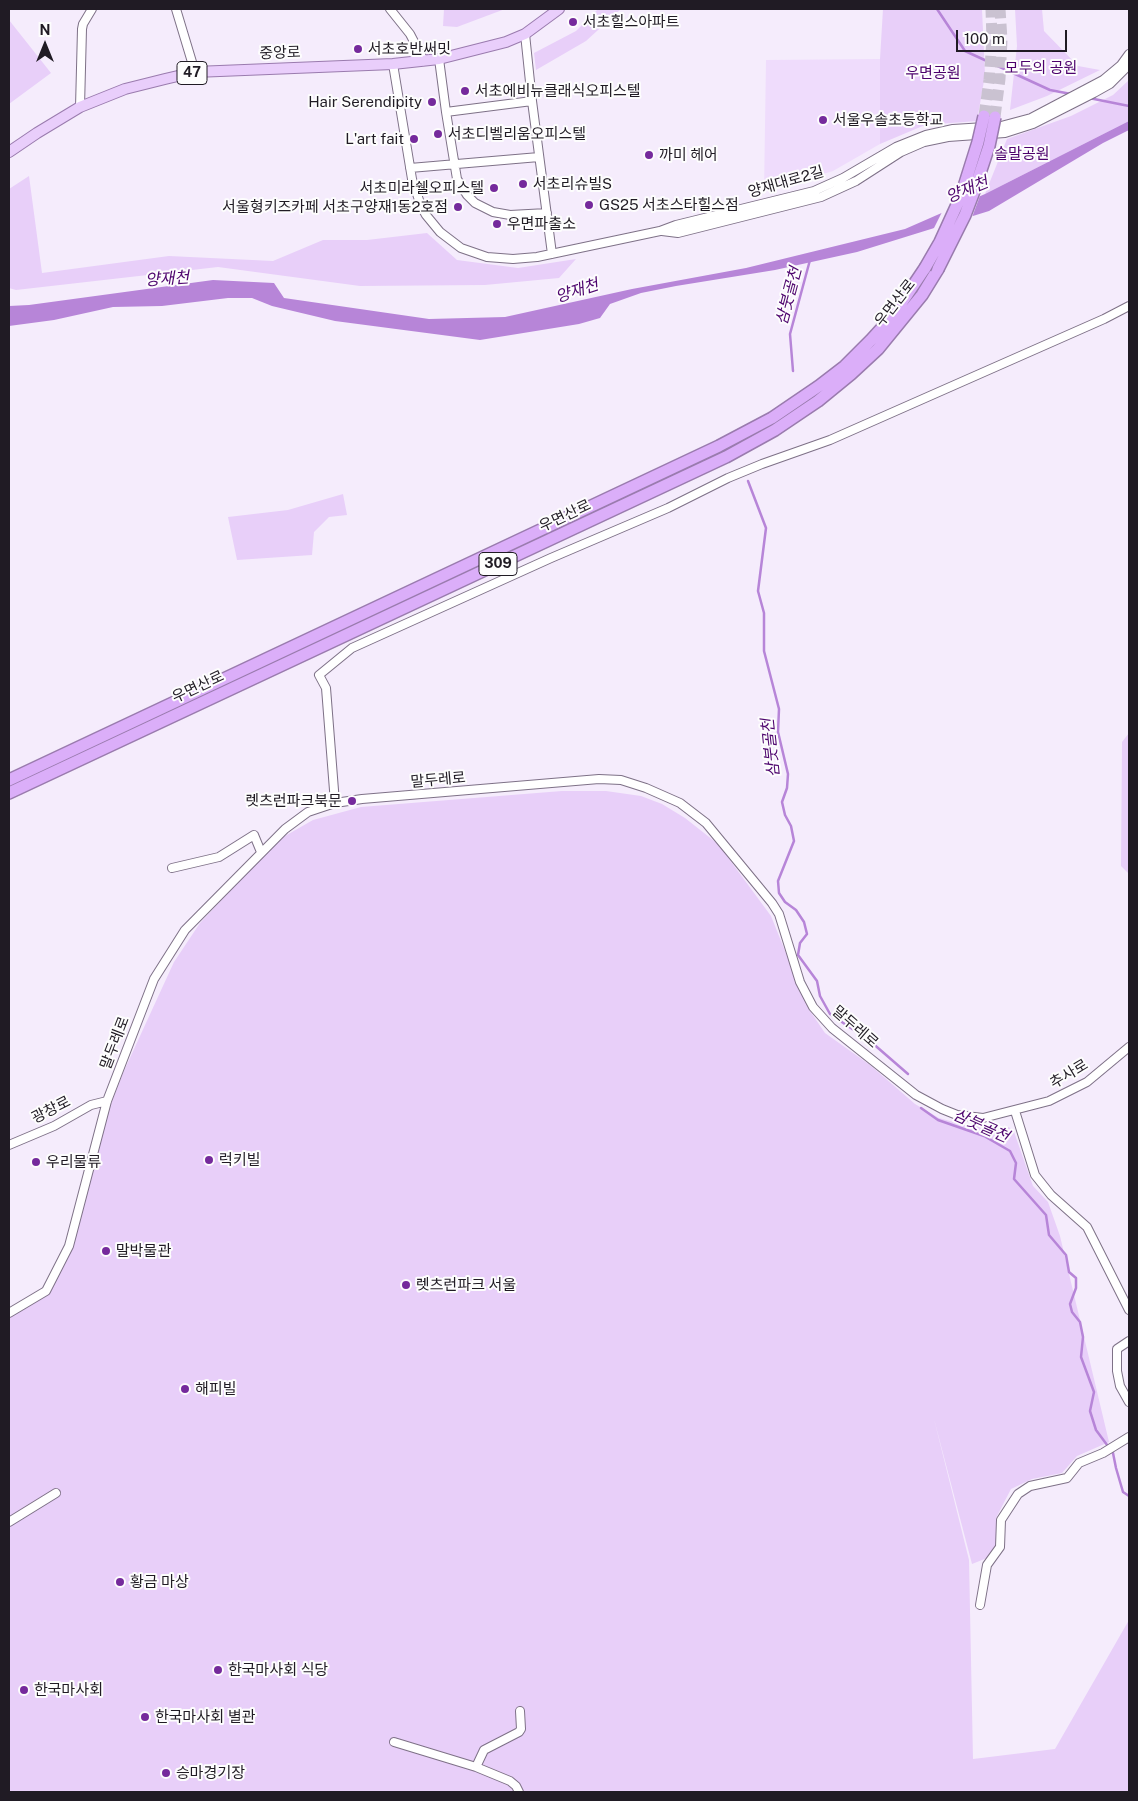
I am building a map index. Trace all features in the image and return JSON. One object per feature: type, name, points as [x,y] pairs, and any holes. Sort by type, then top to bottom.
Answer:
[{"type":"highway","name":"우면산로","points":[[9,780],[719,446],[772,418],[845,366],[892,317],[940,242],[961,196],[978,142],[989,116],[989,146],[962,222],[938,269],[922,295],[878,349],[818,401],[775,430],[726,457],[9,792]]},
{"type":"main road","name":"중앙로","points":[[9,152],[80,107],[125,89],[195,72],[393,64],[439,59],[485,49],[506,42],[525,34],[559,9]]},
{"type":"street","points":[[80,107],[82,29],[92,9]]},
{"type":"street","points":[[176,9],[195,72]]},
{"type":"street","points":[[390,9],[410,34],[424,61]]},
{"type":"street","points":[[525,34],[552,254]]},
{"type":"street","name":"양재대로2길","points":[[393,64],[410,168],[426,215],[440,232],[462,248],[487,257],[506,259],[537,257],[660,231],[676,224],[814,192],[843,178],[896,147],[926,135],[953,129],[988,128],[1013,124],[1031,118],[1106,82],[1129,54]]},
{"type":"street","points":[[439,59],[454,164],[457,179],[466,195],[493,212],[510,215],[547,213]]},
{"type":"street","name":"양재대로2길","points":[[660,231],[678,233],[821,198],[856,182],[901,152],[924,142],[948,137],[1005,133],[1033,124],[1067,108],[1129,65]]},
{"type":"street","points":[[446,112],[532,102]]},
{"type":"street","points":[[410,168],[540,157]]},
{"type":"street","points":[[335,803],[326,688],[319,675],[352,648],[551,558],[668,508],[728,478],[830,440],[1096,323],[1129,306]]},
{"type":"street","name":"말두레로","points":[[9,1313],[46,1291],[69,1246],[107,1101],[154,979],[185,930],[285,829],[308,812],[335,803],[362,799],[599,779],[622,780],[654,792],[680,804],[706,823],[772,903],[781,920],[800,982],[813,1007],[832,1028],[916,1095],[942,1109],[957,1114],[983,1118],[1015,1111]]},
{"type":"street","points":[[172,868],[219,857],[254,835],[261,852]]},
{"type":"street","name":"추사로","points":[[1015,1111],[1050,1101],[1072,1091],[1087,1082],[1129,1047]]},
{"type":"street","name":"광창로","points":[[9,1144],[54,1126],[91,1105],[107,1101]]},
{"type":"street","points":[[1015,1111],[1035,1175],[1051,1195],[1087,1227],[1129,1310]]},
{"type":"street","points":[[1129,1341],[1117,1349],[1117,1370],[1120,1386],[1129,1402]]},
{"type":"street","points":[[980,1605],[987,1565],[1000,1547],[1002,1520],[1018,1494],[1030,1486],[1067,1478],[1079,1463],[1103,1453],[1129,1438]]},
{"type":"street","points":[[9,1522],[56,1493]]},
{"type":"street","points":[[476,1767],[484,1750],[519,1732],[520,1711]]},
{"type":"street","points":[[394,1742],[476,1767],[510,1781],[519,1792]]},
{"type":"shaded area","name":"서울우솔초등학교","points":[[880,59],[880,144],[833,171],[764,192],[766,60]]},
{"type":"shaded area","points":[[1129,121],[1129,130],[1103,143],[989,211],[857,252],[775,270],[641,293],[610,304],[600,318],[579,324],[480,340],[335,321],[272,306],[252,298],[228,298],[162,306],[113,307],[54,320],[9,326],[9,306],[29,305],[213,280],[274,283],[284,298],[429,319],[505,317],[632,289],[746,268],[905,229],[985,194]]},
{"type":"green space","points":[[444,9],[505,9],[457,27],[443,26]]},
{"type":"green space","points":[[598,9],[621,9],[586,41],[536,70],[534,53],[576,31]]},
{"type":"green space","name":"우면공원","points":[[883,9],[982,9],[985,75],[977,121],[925,125],[880,144],[880,59]]},
{"type":"green space","name":"모두의 공원","points":[[1015,9],[1042,9],[1044,31],[1078,66],[1100,70],[1047,96],[1010,110],[1017,46]]},
{"type":"green space","points":[[9,20],[51,73],[9,104]]},
{"type":"green space","name":"솔말공원","points":[[1129,80],[1129,121],[985,194],[1007,139],[1071,116],[1113,95]]},
{"type":"green space","points":[[29,176],[42,273],[169,256],[273,261],[323,240],[367,240],[427,233],[457,260],[518,268],[576,259],[559,278],[485,285],[360,286],[218,267],[16,290],[9,288],[9,189]]},
{"type":"green space","points":[[343,494],[347,515],[329,517],[314,532],[312,555],[237,560],[228,517],[288,510]]},
{"type":"green space","points":[[1129,733],[1129,874],[1121,866],[1122,742]]},
{"type":"green space","name":"렛츠런파크 서울","points":[[562,791],[606,791],[641,796],[662,804],[685,818],[718,844],[771,916],[808,1008],[825,1033],[870,1065],[915,1104],[939,1118],[964,1125],[1008,1127],[1013,1129],[1033,1186],[1048,1202],[1060,1236],[1109,1442],[1077,1456],[1062,1473],[1032,1479],[1011,1489],[996,1518],[999,1540],[987,1558],[972,1564],[934,1419],[969,1560],[973,1759],[1055,1749],[1129,1620],[1129,1792],[9,1792],[9,1318],[46,1296],[59,1273],[106,1117],[123,1073],[174,962],[200,923],[278,840],[313,820],[361,807]]},
{"type":"pier","points":[[981,193],[971,220],[932,232],[943,210]]},
{"type":"waterway","points":[[937,9],[965,51],[1050,90],[1071,94]]},
{"type":"waterway","points":[[1089,98],[1129,106]]},
{"type":"waterway","name":"삼붓골천","points":[[793,371],[790,334],[810,260]]},
{"type":"waterway","name":"삼붓골천","points":[[748,481],[766,528],[758,591],[764,613],[764,651],[779,709],[778,732],[788,774],[787,788],[782,802],[785,815],[791,826],[794,841],[778,881],[779,893],[785,902],[796,910],[804,922],[807,934],[800,943],[798,955],[817,981],[820,996],[830,1014],[870,1041],[908,1074]]},
{"type":"waterway","name":"삼붓골천","points":[[921,1108],[938,1120],[984,1136],[1010,1151],[1016,1163],[1014,1179],[1046,1215],[1049,1235],[1066,1255],[1069,1272],[1076,1278],[1076,1288],[1070,1304],[1072,1312],[1080,1322],[1083,1337],[1081,1357],[1094,1392],[1090,1411],[1096,1430],[1113,1453],[1123,1492],[1129,1496]]},
{"type":"tunnel","points":[[984,116],[992,40],[991,9]]},
{"type":"tunnel","points":[[995,117],[1000,79],[1002,40],[1000,9]]},
{"type":"place","name":"서초힐스아파트","points":[[573,22]]},
{"type":"place","name":"서초호반써밋","points":[[358,49]]},
{"type":"place","name":"서초에비뉴클래식오피스텔","points":[[465,91]]},
{"type":"place","name":"Hair Serendipity","points":[[432,102]]},
{"type":"place","name":"서울우솔초등학교","points":[[823,120]]},
{"type":"place","name":"서초디벨리움오피스텔","points":[[438,134]]},
{"type":"place","name":"L'art fait","points":[[414,139]]},
{"type":"place","name":"까미 헤어","points":[[649,155]]},
{"type":"place","name":"서초리슈빌S","points":[[523,184]]},
{"type":"place","name":"서초미라쉘오피스텔","points":[[494,188]]},
{"type":"place","name":"GS25 서초스타힐스점","points":[[589,205]]},
{"type":"place","name":"서울형키즈카페 서초구양재1동2호점","points":[[458,207]]},
{"type":"place","name":"우면파출소","points":[[497,224]]},
{"type":"place","name":"렛츠런파크북문","points":[[352,801]]},
{"type":"place","name":"럭키빌","points":[[209,1160]]},
{"type":"place","name":"우리물류","points":[[36,1162]]},
{"type":"place","name":"말박물관","points":[[106,1251]]},
{"type":"place","name":"렛츠런파크 서울","points":[[406,1285]]},
{"type":"place","name":"해피빌","points":[[185,1389]]},
{"type":"place","name":"황금 마상","points":[[120,1582]]},
{"type":"place","name":"한국마사회 식당","points":[[218,1670]]},
{"type":"place","name":"한국마사회","points":[[24,1690]]},
{"type":"place","name":"한국마사회 별관","points":[[145,1717]]},
{"type":"place","name":"승마경기장","points":[[166,1773]]},
{"type":"water label","name":"양재천","points":[[967,190]]},
{"type":"water label","name":"양재천","points":[[167,279]]},
{"type":"water label","name":"양재천","points":[[577,291]]}]
